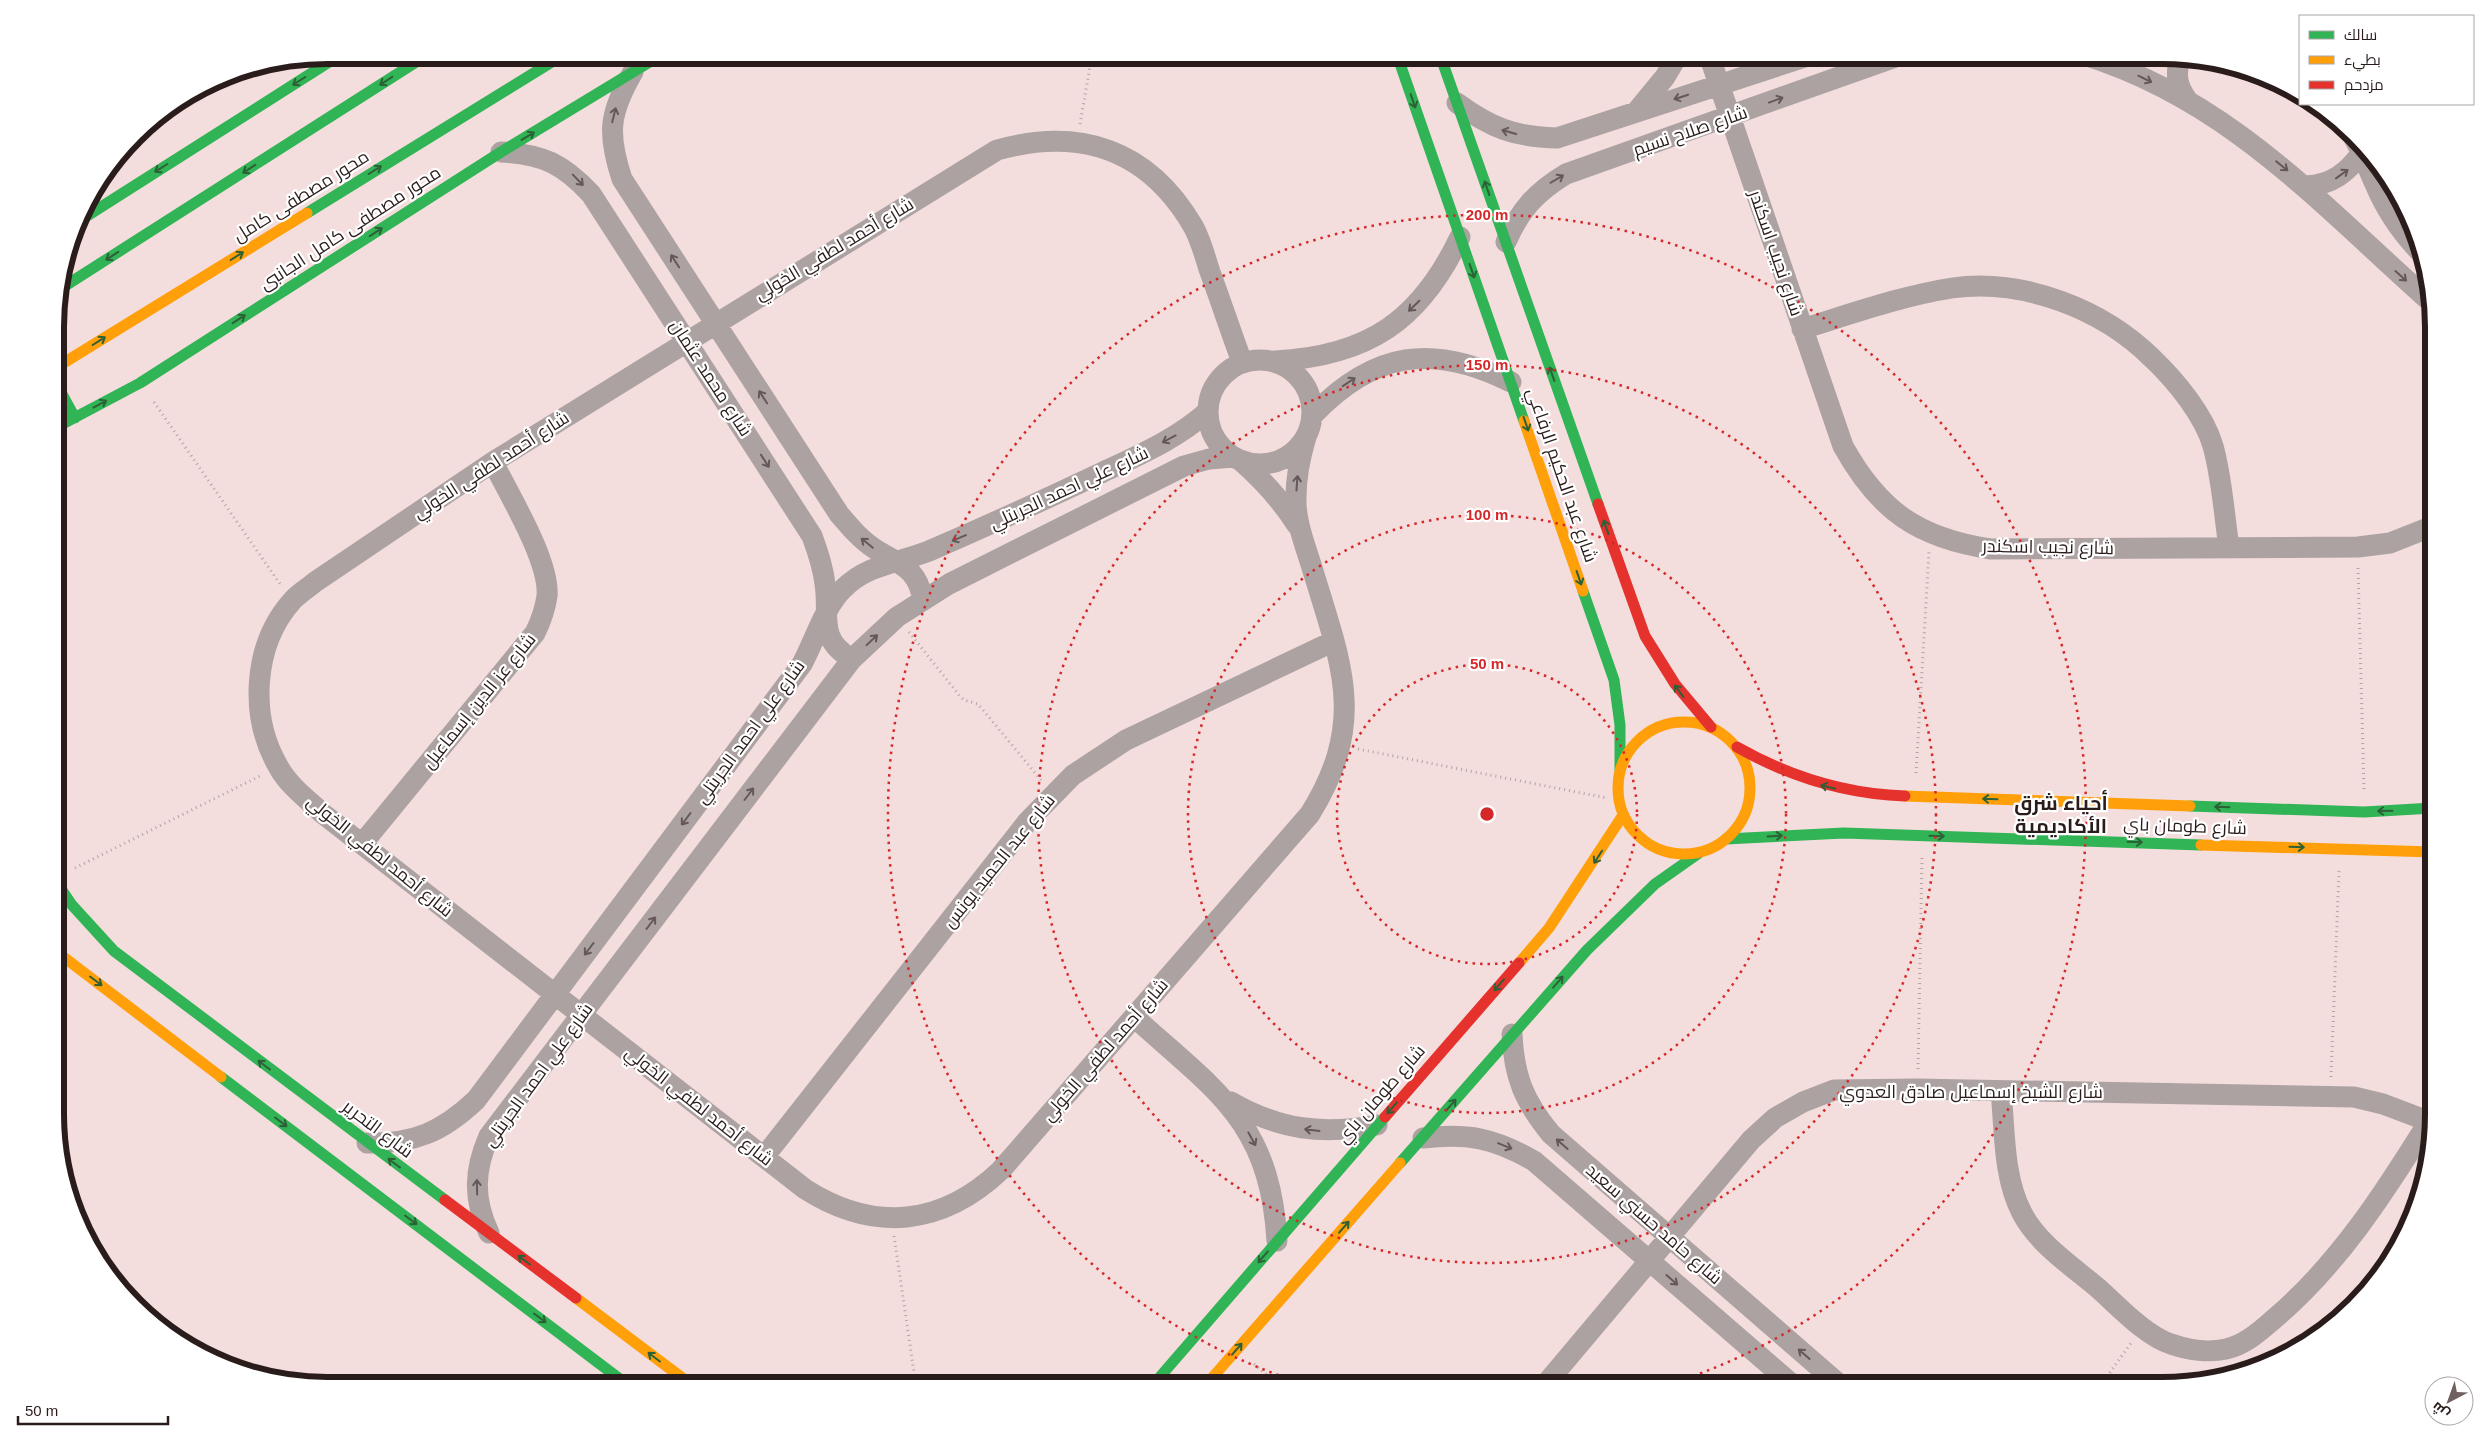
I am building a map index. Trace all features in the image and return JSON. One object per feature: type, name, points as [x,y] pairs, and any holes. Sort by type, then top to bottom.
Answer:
[{"type":"street","points":[[89,215],[326,64]]},
{"type":"street","points":[[67,284],[413,64]]},
{"type":"street","name":"محور مصطفى كامل","points":[[64,363],[548,64]]},
{"type":"street","name":"محور مصطفى كامل الجانبى","points":[[75,418],[140,383],[502,152],[646,64]]},
{"type":"street","name":"شارع عبد الحكيم الرفاعي","points":[[1400,64],[1614,680],[1620,725],[1620,770]]},
{"type":"street","name":"شارع عبد الحكيم الرفاعي","points":[[1443,64],[1645,636],[1685,700],[1711,727]]},
{"type":"street","points":[[1636,112],[1665,77],[1673,64]]},
{"type":"street","name":"شارع نجيب اسكندر","points":[[1712,64],[1843,446],[1858,474],[1878,498],[1896,513],[1930,534],[1959,544],[1991,549],[2358,547],[2390,543],[2425,530]]},
{"type":"street","name":"شارع صلاح نسيم","points":[[1457,103],[1479,119],[1495,127],[1530,137],[1557,138],[1782,64]]},
{"type":"street","name":"شارع صلاح نسيم","points":[[1506,242],[1515,221],[1528,202],[1546,186],[1566,174],[1876,64]]},
{"type":"street","points":[[2108,64],[2133,73],[2188,102],[2249,141],[2306,186],[2356,236],[2424,296]]},
{"type":"street","points":[[2178,64],[2176,73],[2179,89],[2188,102]]},
{"type":"street","name":"شارع محمد عثمان","points":[[633,72],[619,96],[612,124],[613,152],[622,179],[839,514],[855,533],[874,549],[906,567],[915,576],[923,600]]},
{"type":"street","name":"شارع أحمد لطفي الخولي","points":[[1242,362],[1194,228],[1176,200],[1156,179],[1133,162],[1108,150],[1077,142],[1052,140],[1024,142],[997,150],[715,322],[493,462],[315,582],[292,601],[275,626],[264,653],[259,682],[260,712],[267,742],[278,767],[292,785],[322,813],[764,1157],[825,1201],[869,1216],[892,1218],[916,1216],[941,1210],[963,1200],[1001,1170],[1310,814],[1326,788],[1341,746],[1344,730],[1345,700],[1334,641],[1300,530],[1296,498],[1298,468],[1306,437]]},
{"type":"street","name":"شارع محمد عثمان","points":[[502,152],[527,153],[552,161],[574,175],[591,194],[812,536],[821,560],[826,586],[828,635],[834,645],[852,659]]},
{"type":"street","points":[[2306,186],[2319,186],[2338,177],[2354,163],[2360,153]]},
{"type":"street","points":[[2367,162],[2375,185],[2392,217],[2410,239]]},
{"type":"street","points":[[1460,237],[1446,268],[1426,296],[1401,319],[1373,338],[1342,352],[1309,359],[1275,361],[1258,359],[1242,362],[1227,371],[1216,384],[1209,400],[1208,411],[1212,433],[1222,447],[1237,458],[1258,464],[1277,462],[1294,452],[1306,437],[1313,415],[1335,392],[1360,375],[1398,362],[1421,358],[1452,359],[1482,368],[1511,382]]},
{"type":"street","points":[[1802,329],[1915,295],[1954,288],[1995,288],[2035,294],[2073,306],[2109,324],[2148,354],[2170,376],[2194,409],[2212,445],[2229,548]]},
{"type":"street","points":[[1275,361],[1295,373],[1309,392],[1313,415]]},
{"type":"street","points":[[64,398],[75,418],[64,428]]},
{"type":"street","name":"شارع علي احمد الجريتلي","points":[[367,1143],[391,1143],[415,1139],[438,1130],[458,1117],[476,1100],[802,664],[818,634],[826,612],[844,588],[874,568],[924,552],[1019,513],[1175,436],[1208,411]]},
{"type":"street","name":"شارع أحمد لطفي الخولي","points":[[1237,458],[1278,498],[1300,530]]},
{"type":"street","name":"شارع علي احمد الجريتلي","points":[[489,1233],[480,1215],[476,1195],[476,1174],[481,1155],[490,1136],[852,659],[897,618],[950,584],[1176,469],[1209,459],[1237,458]]},
{"type":"street","name":"شارع عز الدين إسماعيل","points":[[362,844],[536,633],[544,615],[547,595],[546,575],[539,556],[493,462]]},
{"type":"street","name":"شارع عبد الحميد يونس","points":[[764,1157],[1021,829],[1053,794],[1092,761],[1126,740],[1334,641]]},
{"type":"street","points":[[1213,1377],[1586,950],[1655,884],[1699,853],[1726,839],[1738,827],[1746,812],[1750,796],[1750,778],[1745,762],[1737,747],[1730,739],[1711,727],[1696,722],[1663,724],[1648,731],[1626,755],[1617,785],[1618,800],[1623,815],[1636,834],[1654,847],[1669,852],[1699,853]]},
{"type":"street","name":"شارع طومان باي","points":[[1737,747],[1771,767],[1807,781],[1846,791],[1914,796],[2364,812],[2425,808]]},
{"type":"street","name":"شارع طومان باي","points":[[1160,1377],[1549,928],[1600,854],[1623,815]]},
{"type":"street","name":"شارع طومان باي","points":[[1726,839],[1805,834],[1922,836],[2425,852]]},
{"type":"street","name":"شارع التحرير","points":[[64,893],[72,905],[114,951],[367,1143],[681,1377]]},
{"type":"street","points":[[64,957],[617,1377]]},
{"type":"street","points":[[1134,1017],[1225,1099],[1244,1124],[1259,1151],[1269,1180],[1275,1210],[1277,1241]]},
{"type":"street","name":"شارع حامد حسني سعيد","points":[[1512,1034],[1516,1070],[1521,1088],[1534,1113],[1551,1134],[1831,1377]]},
{"type":"street","name":"شارع الشيخ إسماعيل صادق العدوي","points":[[1552,1377],[1751,1140],[1775,1118],[1803,1102],[1834,1090],[1917,1089],[2354,1097],[2383,1104],[2425,1120]]},
{"type":"street","points":[[2001,1091],[2010,1185],[2022,1214],[2040,1238],[2142,1327],[2169,1344],[2199,1350],[2227,1349],[2254,1337],[2313,1282],[2351,1237],[2386,1190],[2425,1131]]},
{"type":"street","points":[[1225,1099],[1253,1114],[1283,1125],[1314,1130],[1346,1131],[1377,1125]]},
{"type":"street","name":"شارع حامد حسني سعيد","points":[[1423,1138],[1452,1134],[1481,1137],[1508,1146],[1534,1161],[1784,1377]]},
{"type":"path","points":[[1077,142],[1090,64]]},
{"type":"path","points":[[140,383],[292,601]]},
{"type":"path","points":[[1914,796],[1930,534]]},
{"type":"path","points":[[2358,547],[2364,812]]},
{"type":"path","points":[[897,618],[959,696],[964,700],[978,704],[1053,794]]},
{"type":"path","points":[[1341,746],[1618,800]]},
{"type":"path","points":[[66,873],[278,767]]},
{"type":"path","points":[[1917,1089],[1922,836]]},
{"type":"path","points":[[2330,1097],[2340,848]]},
{"type":"path","points":[[892,1218],[915,1377]]},
{"type":"path","points":[[2108,1377],[2142,1327]]},
{"type":"path","points":[[1236,1350],[1269,1377]]},
{"type":"traffic: fast","points":[[89,215],[326,64]]},
{"type":"traffic: fast","points":[[67,284],[413,64]]},
{"type":"traffic: fast","points":[[307,213],[548,64]]},
{"type":"traffic: fast","points":[[64,423],[140,383],[501,152],[646,64]]},
{"type":"traffic: fast","points":[[1400,64],[1524,421]]},
{"type":"traffic: fast","points":[[1443,64],[1598,504]]},
{"type":"traffic: fast","points":[[64,398],[75,418]]},
{"type":"traffic: fast","points":[[1583,591],[1614,680],[1620,725],[1620,770]]},
{"type":"traffic: fast","points":[[2190,806],[2364,812],[2425,808]]},
{"type":"traffic: fast","points":[[1726,839],[1844,833],[2201,845]]},
{"type":"traffic: fast","points":[[1400,1163],[1587,950],[1655,884],[1699,853]]},
{"type":"traffic: fast","points":[[64,893],[72,905],[114,951],[445,1200]]},
{"type":"traffic: fast","points":[[221,1077],[617,1377]]},
{"type":"traffic: fast","points":[[1160,1377],[1385,1117]]},
{"type":"traffic: slow","points":[[64,363],[307,213]]},
{"type":"traffic: slow","points":[[1524,421],[1583,591]]},
{"type":"traffic: slow","points":[[1684,722],[1697,723],[1709,727],[1731,741],[1745,763],[1749,775],[1750,788],[1749,801],[1745,813],[1731,835],[1709,849],[1697,853],[1684,854],[1671,853],[1659,849],[1637,835],[1623,813],[1619,801],[1618,788],[1619,775],[1623,763],[1637,741],[1659,727],[1671,723],[1684,722]]},
{"type":"traffic: slow","points":[[1905,796],[2190,806]]},
{"type":"traffic: slow","points":[[1519,963],[1549,928],[1623,815]]},
{"type":"traffic: slow","points":[[2201,845],[2425,852]]},
{"type":"traffic: slow","points":[[64,957],[221,1077]]},
{"type":"traffic: slow","points":[[1213,1377],[1400,1163]]},
{"type":"traffic: slow","points":[[576,1298],[681,1377]]},
{"type":"traffic: jam","points":[[1598,504],[1645,636],[1675,684],[1711,727]]},
{"type":"traffic: jam","points":[[1737,747],[1777,767],[1818,782],[1860,792],[1905,796]]},
{"type":"traffic: jam","points":[[1385,1117],[1519,963]]},
{"type":"traffic: jam","points":[[445,1200],[576,1298]]},
{"type":"district","name":"أحياء شرق الأكاديمية","points":[[2061,814]]}]
